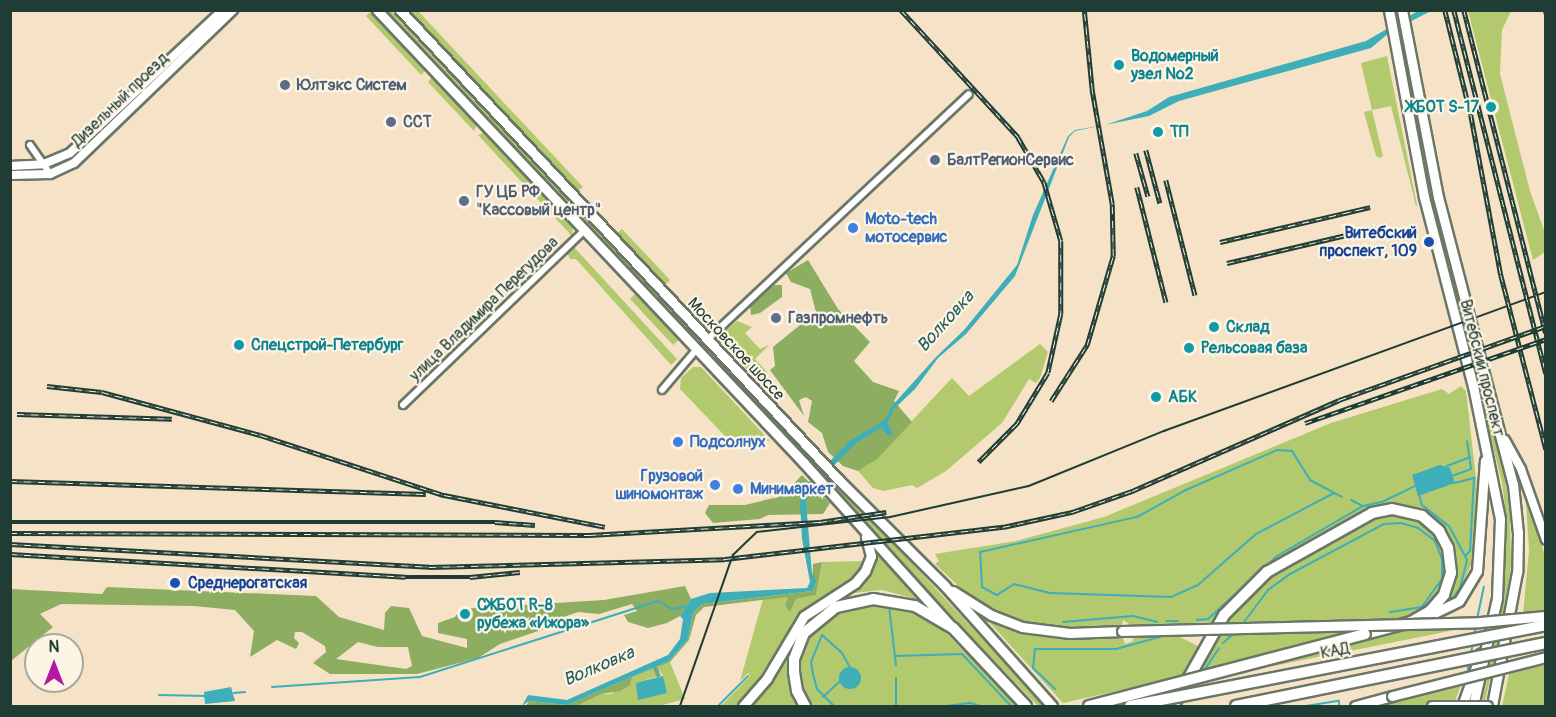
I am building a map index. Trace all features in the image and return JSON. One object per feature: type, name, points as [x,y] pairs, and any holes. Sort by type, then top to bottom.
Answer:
[{"type":"highway","points":[[1089,706],[1381,629],[1411,622],[1430,611],[1444,594],[1451,573],[1448,548],[1439,531],[1422,516],[1398,510],[1372,513],[1299,552],[1249,587],[1224,615],[1173,706]]},
{"type":"highway","points":[[805,706],[795,682],[794,659],[800,641],[810,625],[836,607],[873,599],[900,601],[953,628]]},
{"type":"highway","name":"КАД","points":[[1130,706],[1545,625]]},
{"type":"highway","name":"Московское шоссе","points":[[953,628],[1026,706]]},
{"type":"highway","points":[[1236,706],[1545,643]]},
{"type":"main road","name":"Московское шоссе","points":[[377,10],[811,471],[953,628]]},
{"type":"main road","name":"Московское шоссе","points":[[400,10],[838,479],[944,585],[1052,706]]},
{"type":"main road","name":"Витебский проспект","points":[[1402,10],[1438,197],[1505,440],[1514,484],[1518,553],[1510,622],[1492,706]]},
{"type":"main road","name":"Витебский проспект","points":[[1389,13],[1424,197],[1485,443],[1501,537],[1497,598],[1473,706]]},
{"type":"main road","points":[[696,350],[707,340]]},
{"type":"main road","name":"Витебский проспект","points":[[1505,440],[1521,469],[1545,540]]},
{"type":"main road","points":[[1411,622],[1434,616],[1459,601],[1477,571],[1485,443]]},
{"type":"main road","points":[[743,706],[767,678],[804,616],[855,583],[866,571],[870,548],[863,529]]},
{"type":"main road","points":[[944,585],[992,615],[1022,627],[1070,633],[1480,622],[1545,616]]},
{"type":"main road","points":[[1462,706],[1473,666],[1489,641]]},
{"type":"main road","points":[[1355,706],[1545,657]]},
{"type":"main road","points":[[1432,706],[1487,706]]},
{"type":"street","name":"Дизельный проезд","points":[[10,166],[44,164],[65,157],[87,139],[223,10]]},
{"type":"street","name":"Дизельный проезд","points":[[10,176],[50,174],[84,154],[233,10]]},
{"type":"street","points":[[707,340],[969,94]]},
{"type":"street","points":[[30,145],[50,174]]},
{"type":"street","name":"улица Владимира Перегудова","points":[[403,405],[584,231]]},
{"type":"street","points":[[662,390],[696,350]]},
{"type":"green space","points":[[371,11],[426,70],[421,75],[366,16]]},
{"type":"green space","points":[[386,11],[391,11],[689,329],[686,331]]},
{"type":"green space","points":[[409,11],[418,11],[583,187],[578,191]]},
{"type":"green space","points":[[1468,11],[1511,11],[1502,30],[1500,74],[1530,191],[1545,233],[1545,252],[1533,260]]},
{"type":"green space","points":[[1387,56],[1416,206],[1391,106],[1372,110],[1361,63]]},
{"type":"green space","points":[[432,77],[477,124],[474,131],[428,82]]},
{"type":"green space","points":[[1372,110],[1383,156],[1380,158],[1376,156],[1364,112]]},
{"type":"green space","points":[[485,132],[573,226],[572,236],[478,135]]},
{"type":"green space","points":[[622,229],[670,280],[665,285],[617,233]]},
{"type":"green space","points":[[572,245],[677,359],[671,365],[576,259],[570,259],[566,251]]},
{"type":"green space","points":[[808,260],[838,309],[870,342],[854,361],[873,382],[899,391],[894,401],[912,422],[877,459],[858,471],[843,466],[828,452],[822,433],[808,422],[812,401],[806,397],[799,400],[804,416],[770,370],[775,366],[773,347],[816,312],[810,289],[791,282],[786,273]]},
{"type":"green space","points":[[1451,278],[1503,466],[1510,509],[1511,565],[1506,609],[1484,706],[1481,706],[1502,612],[1507,523],[1502,483]]},
{"type":"green space","points":[[774,285],[782,285],[782,297],[760,313],[751,315],[750,305]]},
{"type":"green space","points":[[635,294],[679,340],[673,345],[630,299]]},
{"type":"green space","points":[[737,321],[752,327],[745,333],[760,349],[769,345],[755,359],[768,373],[758,382],[724,344],[724,332]]},
{"type":"green space","points":[[1040,344],[1048,352],[1040,378],[1036,383],[1029,379],[1002,423],[946,471],[917,488],[912,485],[884,491],[873,488],[858,471],[876,459],[952,378],[969,396]]},
{"type":"green space","points":[[716,357],[865,514],[858,515],[713,360]]},
{"type":"green space","points":[[693,367],[701,367],[770,441],[725,436],[680,389],[681,378]]},
{"type":"green space","points":[[1461,386],[1466,391],[1479,504],[1475,558],[1453,601],[1450,597],[1456,564],[1448,537],[1426,512],[1407,506],[1367,510],[1271,563],[1232,596],[1213,622],[1132,626],[1123,620],[1122,627],[1062,628],[1019,623],[968,595],[935,564],[939,561],[935,554],[1016,541],[1104,517],[1331,423],[1442,389],[1449,394]]},
{"type":"green space","points":[[802,475],[830,503],[823,514],[768,515],[760,519],[713,523],[705,513],[709,505],[745,505],[782,496]]},
{"type":"green space","points":[[1526,501],[1545,555],[1546,610],[1523,614],[1529,551]]},
{"type":"green space","points":[[1383,513],[1419,519],[1441,538],[1447,573],[1439,596],[1428,608],[1405,621],[1224,622],[1271,572]]},
{"type":"green space","points":[[869,518],[1045,706],[1038,706],[876,537],[862,520]]},
{"type":"green space","points":[[877,554],[916,599],[882,590],[845,594],[869,575]]},
{"type":"green space","points":[[865,561],[856,577],[798,617],[749,694],[736,706],[721,706],[750,676],[748,673],[740,681],[763,599],[789,597],[785,606],[790,612],[796,599],[816,595],[822,562]]},
{"type":"green space","points":[[822,562],[816,595],[796,599],[790,612],[785,606],[788,597],[704,607],[696,615],[689,640],[670,662],[658,667],[661,676],[656,677],[653,669],[632,677],[630,685],[620,691],[601,694],[577,706],[526,706],[529,701],[567,705],[669,661],[688,639],[693,613],[702,604],[812,591],[813,564]]},
{"type":"green space","points":[[685,586],[691,599],[680,616],[667,623],[648,628],[628,622],[624,615],[637,611],[632,604],[599,614],[578,612],[549,622],[547,628],[500,644],[478,658],[417,674],[330,674],[313,663],[326,652],[325,646],[302,632],[295,632],[294,638],[299,643],[296,649],[277,640],[250,657],[254,631],[235,610],[194,606],[61,604],[40,614],[53,627],[46,633],[24,633],[24,650],[11,661],[11,589],[102,594],[107,587],[316,596],[339,617],[384,630],[385,613],[391,606],[409,608],[422,636],[467,648],[467,639],[438,633],[438,623],[455,617],[460,609],[604,600]],"holes":[[[358,642],[378,647],[408,647],[412,666],[406,669],[336,659]]]},
{"type":"green space","points":[[870,603],[904,605],[937,624],[1018,706],[810,706],[797,669],[802,641],[832,612]]},
{"type":"green space","points":[[980,612],[1000,624],[1049,637],[1122,635],[1125,644],[1133,641],[1134,634],[1174,634],[1200,647],[1184,676],[1063,703]]},
{"type":"green space","points":[[1465,628],[1345,652],[1336,645],[1393,629]]},
{"type":"green space","points":[[1218,633],[1358,633],[1194,674]]},
{"type":"green space","points":[[793,639],[789,665],[801,706],[748,706],[769,682]]},
{"type":"green space","points":[[1332,646],[1342,652],[1225,676]]},
{"type":"green space","points":[[670,662],[685,699],[659,706],[577,706],[601,694],[611,694],[632,677],[653,669],[656,677],[636,683],[663,676],[658,667]]},
{"type":"green space","points":[[1545,665],[1545,706],[1502,706],[1509,674]]},
{"type":"green space","points":[[1461,685],[1453,706],[1370,706],[1418,695]]},
{"type":"water","points":[[1418,11],[1431,11],[1390,32],[1371,48],[1179,101],[1149,116],[1106,125],[1147,111],[1169,97],[1366,41]]},
{"type":"water","points":[[1103,125],[1075,131],[1069,137],[1015,276],[966,334],[938,358],[915,389],[894,409],[887,424],[856,443],[809,491],[806,502],[812,573],[816,582],[812,591],[702,604],[693,613],[688,639],[669,661],[567,705],[529,701],[522,706],[528,695],[567,700],[668,655],[680,639],[683,619],[680,616],[691,599],[710,593],[807,588],[810,582],[802,539],[800,502],[805,486],[852,439],[885,420],[891,407],[964,330],[1017,265],[1033,215],[1068,136],[1075,130]]},
{"type":"water","points":[[1440,465],[1450,468],[1455,483],[1418,496],[1412,475]]},
{"type":"water","points":[[846,667],[854,667],[861,674],[861,682],[854,689],[846,689],[839,682],[839,674]]},
{"type":"water","points":[[663,676],[667,693],[638,700],[636,683]]},
{"type":"water","points":[[231,687],[235,701],[205,704],[204,692]]},
{"type":"waterway","points":[[883,424],[888,431]]},
{"type":"waterway","points":[[1452,476],[1471,469],[1467,441]]},
{"type":"waterway","points":[[1334,493],[1256,534],[1198,585],[1171,597],[1050,593],[1014,584],[997,595],[982,587],[980,552],[1137,517],[1186,490],[1277,450],[1292,451],[1310,480],[1342,497]]},
{"type":"waterway","points":[[1447,466],[1470,457]]},
{"type":"waterway","points":[[1455,483],[1474,478],[1470,551],[1466,555]]},
{"type":"waterway","points":[[1351,500],[1363,506],[1382,502],[1415,486]]},
{"type":"waterway","points":[[1419,494],[1422,505],[1449,526],[1467,560],[1460,588],[1453,598]]},
{"type":"waterway","points":[[1197,620],[1208,619],[1277,556],[1363,506]]},
{"type":"waterway","points":[[1241,626],[1268,590],[1290,574],[1384,524],[1401,523],[1418,528],[1435,541],[1442,559],[1442,579],[1422,607],[1389,612]]},
{"type":"waterway","points":[[1477,619],[1484,587]]},
{"type":"waterway","points":[[272,687],[420,677],[658,601],[672,609],[689,606]]},
{"type":"waterway","points":[[889,606],[896,666]]},
{"type":"waterway","points":[[1063,622],[1133,616],[1157,622]]},
{"type":"waterway","points":[[1166,621],[1178,621]]},
{"type":"waterway","points":[[1474,636],[1476,624]]},
{"type":"waterway","points":[[1223,643],[1238,630]]},
{"type":"waterway","points":[[834,706],[817,689],[813,674],[811,662],[822,635],[842,653],[851,669]]},
{"type":"waterway","points":[[1055,689],[1033,668],[1035,649],[1116,649],[1160,637]]},
{"type":"waterway","points":[[1471,654],[1473,642]]},
{"type":"waterway","points":[[1205,669],[1219,648]]},
{"type":"waterway","points":[[895,656],[962,654],[1011,706]]},
{"type":"waterway","points":[[1467,675],[1469,663]]},
{"type":"waterway","points":[[654,665],[658,676]]},
{"type":"waterway","points":[[719,705],[748,676]]},
{"type":"waterway","points":[[896,678],[896,706]]},
{"type":"waterway","points":[[823,697],[841,680]]},
{"type":"waterway","points":[[234,693],[245,692]]},
{"type":"waterway","points":[[159,695],[207,696]]},
{"type":"waterway","points":[[1306,706],[1339,701],[1339,706]]},
{"type":"waterway","points":[[946,706],[970,703],[981,706]]},
{"type":"tram line","points":[[1544,10],[1546,17]]},
{"type":"tram line","points":[[680,706],[733,555],[757,532],[890,517],[1029,486],[1164,431],[1546,292]]},
{"type":"railway","points":[[901,10],[1018,137],[1044,182],[1061,241],[1061,314],[1048,373],[1017,424],[979,462]]},
{"type":"railway","points":[[1051,401],[1087,345],[1113,256],[1112,204],[1092,90],[1084,10]]},
{"type":"railway","points":[[1445,10],[1471,115],[1501,275],[1546,449]]},
{"type":"railway","points":[[1454,10],[1546,374]]},
{"type":"railway","points":[[1464,10],[1546,333]]},
{"type":"railway","points":[[1146,150],[1160,203]]},
{"type":"railway","points":[[1136,153],[1148,196]]},
{"type":"railway","points":[[1166,180],[1195,295]]},
{"type":"railway","points":[[1137,187],[1166,302]]},
{"type":"railway","points":[[1220,242],[1370,207]]},
{"type":"railway","points":[[1227,263],[1376,228]]},
{"type":"railway","points":[[10,544],[429,567],[725,559],[1003,527],[1072,512],[1132,491],[1339,400],[1546,326]]},
{"type":"railway","points":[[1305,423],[1546,339]]},
{"type":"railway","points":[[47,386],[102,392],[260,435],[444,495],[605,527]]},
{"type":"railway","points":[[17,414],[172,419]]},
{"type":"railway","points":[[10,481],[426,494]]},
{"type":"railway","points":[[10,533],[589,535],[820,522],[886,512]]},
{"type":"railway","points":[[10,522],[495,522],[535,525]]},
{"type":"railway","points":[[10,554],[405,577],[470,577],[520,572]]},
{"type":"place","name":"Водомерный узел №2","points":[[1119,65]]},
{"type":"place","name":"Юлтэкс Систем","points":[[285,85]]},
{"type":"place","name":"ЖБОТ S-17","points":[[1491,107]]},
{"type":"place","name":"ССТ","points":[[391,122]]},
{"type":"place","name":"ТП","points":[[1158,132]]},
{"type":"place","name":"БалтРегионСервис","points":[[935,160]]},
{"type":"place","name":"ГУ ЦБ РФ \"Кассовый центр\"","points":[[464,201]]},
{"type":"place","name":"Moto-tech мотосервис","points":[[853,228]]},
{"type":"place","name":"Витебский проспект, 109","points":[[1429,242]]},
{"type":"place","name":"Газпромнефть","points":[[776,318]]},
{"type":"place","name":"Склад","points":[[1214,327]]},
{"type":"place","name":"Спецстрой-Петербург","points":[[239,345]]},
{"type":"place","name":"Рельсовая база","points":[[1189,348]]},
{"type":"place","name":"АБК","points":[[1156,397]]},
{"type":"place","name":"Подсолнух","points":[[678,442]]},
{"type":"place","name":"Грузовой шиномонтаж","points":[[715,485]]},
{"type":"place","name":"Минимаркет","points":[[738,489]]},
{"type":"place","name":"Среднерогатская","points":[[175,583]]},
{"type":"place","name":"СЖБОТ R-8 рубежа «Ижора»","points":[[465,614]]},
{"type":"water label","name":"Волковка","points":[[946,322]]},
{"type":"water label","name":"Волковка","points":[[599,667]]}]
